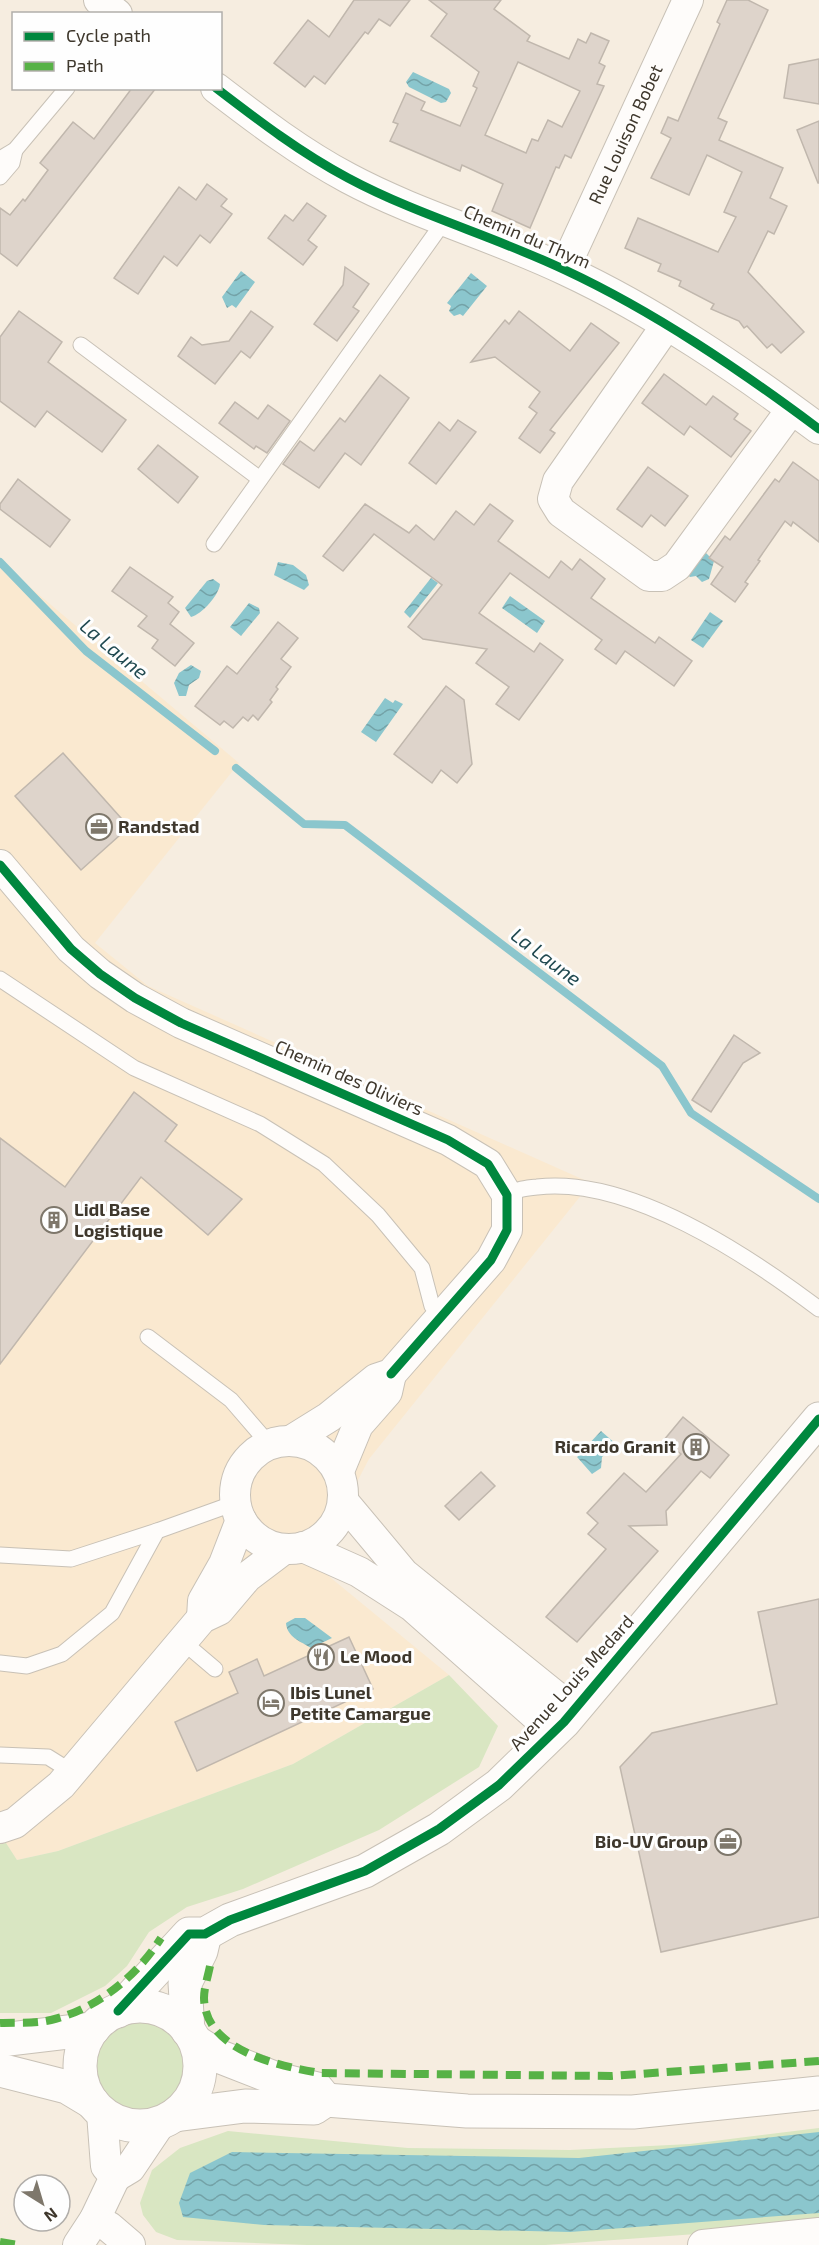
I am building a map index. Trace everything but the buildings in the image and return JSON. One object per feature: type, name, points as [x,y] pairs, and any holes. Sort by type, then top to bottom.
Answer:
[{"type":"main road","name":"Avenue Louis Medard","points":[[106,2020],[189,1934],[205,1934],[230,1920],[365,1871],[404,1851],[499,1785],[564,1722],[817,1426]]},
{"type":"main road","points":[[168,2118],[195,2091],[199,2060],[192,2037],[185,1983],[201,1951],[205,1934]]},
{"type":"main road","points":[[0,2040],[106,2020],[141,2007],[164,2012],[218,2056],[277,2079],[317,2089],[326,2100]]},
{"type":"main road","points":[[97,2107],[80,2073],[83,2050],[106,2020]]},
{"type":"main road","points":[[0,2070],[67,2087],[131,2126],[245,2106],[314,2108],[326,2100],[467,2110],[633,2112],[819,2093]]},
{"type":"street","points":[[99,0],[114,12]]},
{"type":"street","name":"Rue Louison Bobet","points":[[564,269],[688,0]]},
{"type":"street","name":"Chemin du Thym","points":[[219,90],[303,152],[372,189],[564,269],[614,294],[706,350],[819,429]]},
{"type":"street","points":[[666,326],[558,481],[553,499],[561,512],[649,576],[663,576],[677,566],[791,411]]},
{"type":"street","name":"Chemin des Oliviers","points":[[0,865],[71,949],[135,998],[191,1027],[448,1140],[488,1164],[507,1195]]},
{"type":"street","points":[[339,1471],[358,1425],[387,1392],[391,1374],[492,1260],[507,1230],[507,1195]]},
{"type":"street","points":[[202,1618],[202,1601],[224,1564],[238,1511],[236,1485],[242,1468],[253,1454],[329,1417],[375,1379],[391,1374]]},
{"type":"street","points":[[0,1828],[15,1823],[61,1785],[202,1618],[219,1610],[248,1577],[294,1548],[318,1541],[330,1530],[339,1516],[343,1501],[343,1486],[339,1471],[320,1449],[280,1442]]},
{"type":"street","points":[[238,1511],[252,1534],[267,1544],[294,1548],[359,1572],[412,1606],[542,1720],[564,1722],[559,1699],[404,1574],[343,1501]]},
{"type":"street","points":[[97,2107],[106,2166],[115,2177]]},
{"type":"street","points":[[78,2245],[95,2219],[115,2177],[130,2168],[168,2118]]},
{"type":"street","points":[[95,2219],[109,2227],[130,2245]]},
{"type":"street","points":[[704,2245],[819,2232]]},
{"type":"lane","points":[[0,159],[15,150],[65,90]]},
{"type":"lane","points":[[0,177],[12,163],[15,150]]},
{"type":"lane","points":[[214,544],[445,220]]},
{"type":"lane","points":[[81,345],[260,479]]},
{"type":"lane","points":[[0,979],[134,1068],[260,1124],[324,1164],[378,1215],[422,1268],[432,1306],[442,1317]]},
{"type":"lane","points":[[507,1195],[516,1189],[551,1185],[597,1189],[662,1212],[771,1273],[819,1310]]},
{"type":"lane","points":[[148,1337],[231,1400],[280,1442]]},
{"type":"lane","points":[[0,1555],[71,1559],[157,1531],[238,1511]]},
{"type":"lane","points":[[0,1663],[27,1666],[62,1654],[112,1613],[157,1531]]},
{"type":"lane","points":[[182,1641],[215,1669]]},
{"type":"lane","points":[[0,1755],[48,1757],[72,1772]]},
{"type":"shaded area","points":[[0,562],[239,763],[95,943],[148,986],[591,1183],[369,1459],[314,1564],[449,1675],[293,1764],[58,1851],[17,1860],[6,1844],[0,1844]]},
{"type":"green space","points":[[449,1675],[498,1726],[479,1767],[379,1830],[243,1889],[187,1907],[149,1932],[127,1966],[105,1986],[51,2013],[0,2013],[0,1844],[6,1843],[17,1860],[58,1851],[293,1764]]},
{"type":"green space","points":[[142,2021],[160,2025],[175,2035],[185,2050],[189,2068],[185,2086],[175,2101],[160,2111],[142,2115],[124,2111],[109,2101],[99,2086],[95,2068],[99,2050],[109,2035],[124,2025]]},
{"type":"green space","points":[[819,2128],[819,2220],[710,2233],[545,2245],[307,2245],[177,2240],[156,2232],[143,2215],[140,2203],[152,2170],[180,2148],[228,2131],[408,2148],[570,2150],[690,2144]]},
{"type":"water","points":[[413,72],[449,89],[451,93],[446,102],[441,103],[409,87],[406,82]]},
{"type":"water","points":[[241,271],[255,282],[236,308],[232,305],[227,308],[222,297]]},
{"type":"water","points":[[471,273],[487,286],[463,316],[460,314],[454,316],[449,311],[451,306],[447,303]]},
{"type":"water","points":[[706,553],[714,561],[709,579],[702,582],[696,576],[690,577],[687,574]]},
{"type":"water","points":[[278,562],[293,565],[306,575],[309,585],[304,590],[274,575]]},
{"type":"water","points":[[431,578],[438,583],[410,618],[404,612]]},
{"type":"water","points":[[213,579],[220,584],[217,593],[205,608],[191,617],[185,608],[207,581]]},
{"type":"water","points":[[510,596],[545,621],[537,633],[502,608]]},
{"type":"water","points":[[249,603],[259,608],[260,613],[241,636],[230,627]]},
{"type":"water","points":[[710,612],[723,621],[703,648],[691,640]]},
{"type":"water","points":[[191,665],[201,671],[199,678],[189,685],[186,696],[179,696],[174,683],[179,673]]},
{"type":"water","points":[[385,698],[393,703],[395,700],[403,704],[376,742],[361,732]]},
{"type":"water","points":[[601,1431],[616,1444],[602,1457],[601,1468],[592,1474],[577,1457],[583,1452],[577,1448],[582,1444],[586,1447]]},
{"type":"water","points":[[295,1618],[305,1618],[332,1638],[311,1648],[289,1632],[286,1623]]},
{"type":"water","points":[[819,2132],[819,2213],[570,2232],[264,2225],[183,2217],[179,2203],[190,2173],[232,2152],[579,2158]]},
{"type":"waterway","name":"La Laune","points":[[0,562],[86,651],[215,751]]},
{"type":"waterway","name":"La Laune","points":[[236,768],[304,824],[345,825],[662,1066],[691,1113],[819,1199]]},
{"type":"marked path","points":[[0,2023],[45,2021],[84,2008],[128,1978],[161,1938]]},
{"type":"marked path","points":[[210,1966],[204,1998],[208,2016],[217,2031],[230,2043],[247,2053],[285,2066],[320,2073],[611,2076],[819,2061]]},
{"type":"marked path","points":[[0,2242],[19,2245]]},
{"type":"cycle path","points":[[219,90],[297,147],[348,178],[401,203],[538,258],[632,304],[728,364],[819,429]]},
{"type":"cycle path","points":[[0,865],[71,949],[100,974],[135,998],[181,1023],[448,1140],[488,1164],[507,1195],[507,1230],[491,1260],[391,1374]]},
{"type":"cycle path","points":[[118,2011],[189,1934],[205,1934],[230,1920],[365,1871],[439,1829],[499,1785],[564,1722],[819,1419]]},
{"type":"place","name":"Randstad","points":[[99,827]]},
{"type":"place","name":"Lidl Base Logistique","points":[[54,1220]]},
{"type":"place","name":"Ricardo Granit","points":[[696,1447]]},
{"type":"place","name":"Le Mood","points":[[321,1657]]},
{"type":"place","name":"Ibis Lunel Petite Camargue","points":[[271,1703]]},
{"type":"place","name":"Bio-UV Group","points":[[728,1842]]}]
